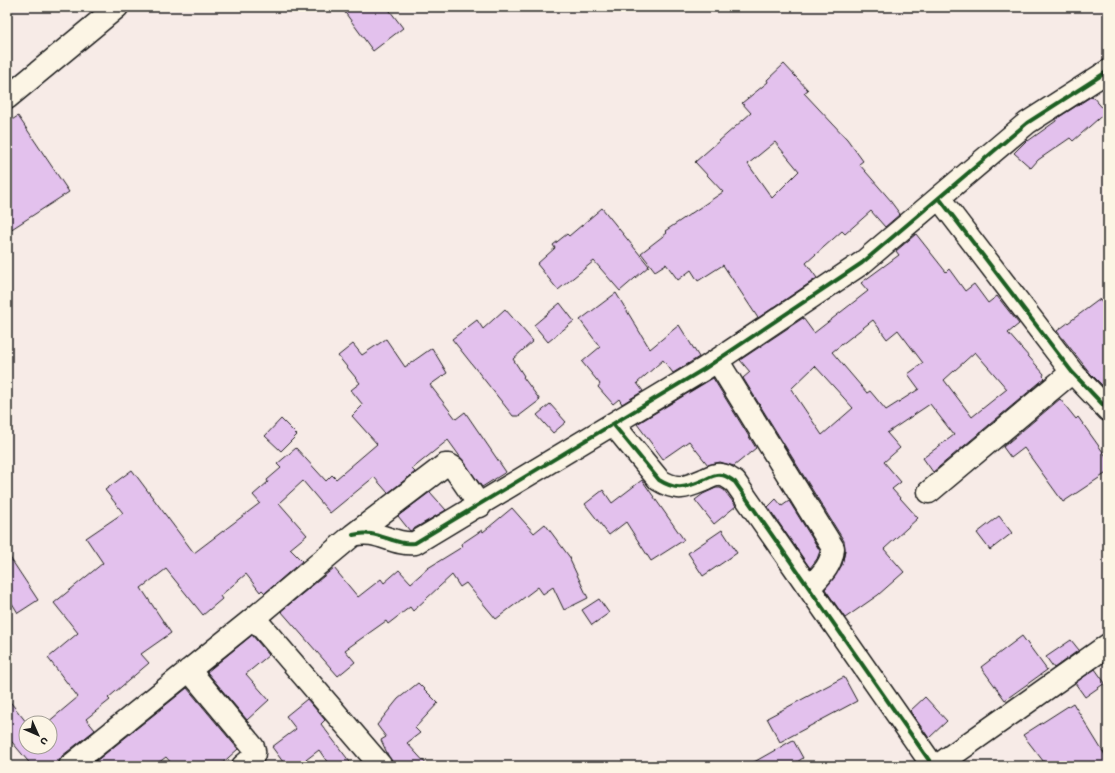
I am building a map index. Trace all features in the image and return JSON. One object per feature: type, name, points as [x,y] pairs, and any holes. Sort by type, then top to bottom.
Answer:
[{"type":"street","points":[[7,98],[117,7]]},
{"type":"street","points":[[353,535],[363,532],[408,544],[415,543],[480,506],[717,360],[862,263],[1027,124],[1108,71]]},
{"type":"street","points":[[939,198],[1072,372],[1108,410]]},
{"type":"street","points":[[717,360],[833,548],[832,559],[827,568],[809,588]]},
{"type":"street","points":[[929,492],[1072,372]]},
{"type":"street","points":[[613,424],[659,480],[668,485],[678,488],[689,486],[719,474],[735,482],[933,766]]},
{"type":"street","points":[[70,766],[254,618],[353,535],[445,465],[449,465],[454,468],[480,506]]},
{"type":"street","points":[[254,618],[381,766]]},
{"type":"street","points":[[937,766],[1108,645]]},
{"type":"street","points":[[189,670],[253,747],[255,753],[254,756],[243,766]]},
{"type":"building","points":[[341,7],[387,7],[403,28],[373,51]]},
{"type":"building","points":[[784,64],[808,90],[804,93],[847,139],[863,161],[859,164],[892,202],[900,214],[885,227],[871,211],[845,234],[842,231],[806,263],[817,278],[758,318],[723,265],[698,281],[691,270],[678,280],[666,264],[655,271],[641,253],[667,233],[665,231],[723,192],[695,162],[751,113],[742,103],[768,82],[767,80]],"holes":[[[775,142],[799,171],[772,198],[748,164]]]},
{"type":"building","points":[[1092,96],[1106,112],[1073,141],[1070,138],[1038,160],[1031,168],[1014,153],[1027,140],[1028,141],[1056,121],[1056,119]]},
{"type":"building","points":[[18,116],[69,192],[7,232],[7,123]]},
{"type":"building","points":[[602,208],[649,266],[620,291],[594,261],[558,290],[537,264],[555,248],[553,245],[567,234],[569,236]]},
{"type":"building","points":[[916,234],[946,272],[949,269],[965,291],[974,284],[988,303],[997,296],[1019,324],[1008,333],[1044,374],[1043,376],[1045,378],[933,472],[923,458],[954,435],[930,404],[887,433],[900,448],[884,462],[901,482],[892,489],[918,518],[884,549],[904,572],[878,595],[845,618],[825,589],[842,565],[845,550],[844,541],[743,378],[750,372],[740,360],[803,318],[814,333],[868,291],[861,283],[899,255],[896,251]],"holes":[[[873,320],[887,339],[898,330],[923,363],[908,374],[919,389],[886,410],[870,391],[867,393],[832,352]],[[975,352],[1007,389],[972,417],[944,380]],[[815,366],[853,408],[822,435],[791,389]]]},
{"type":"building","points":[[616,293],[650,349],[679,325],[699,357],[673,373],[663,360],[637,383],[643,391],[622,404],[619,399],[613,404],[598,387],[600,384],[582,362],[600,347],[580,320]]},
{"type":"building","points":[[1100,299],[1108,310],[1108,391],[1090,373],[1057,331]]},
{"type":"building","points":[[560,303],[574,321],[548,342],[534,325]]},
{"type":"building","points":[[505,309],[533,341],[513,359],[524,376],[523,377],[540,400],[519,416],[513,416],[452,339],[477,320],[483,329]]},
{"type":"building","points":[[386,339],[405,367],[432,348],[447,373],[430,385],[456,419],[465,412],[506,472],[482,487],[448,440],[412,469],[415,472],[388,493],[374,477],[330,513],[303,481],[279,503],[307,535],[290,549],[302,561],[265,593],[262,590],[260,592],[246,574],[220,596],[222,599],[203,615],[166,569],[141,588],[171,633],[141,654],[149,663],[108,698],[110,700],[86,719],[95,730],[62,756],[58,766],[32,766],[23,755],[58,755],[58,715],[57,715],[78,697],[48,658],[78,633],[54,603],[103,563],[86,538],[123,513],[105,490],[132,470],[194,553],[260,503],[253,495],[281,468],[277,464],[296,448],[326,481],[332,475],[336,479],[377,444],[352,416],[363,405],[351,390],[360,383],[338,356],[353,344],[362,355]]},
{"type":"building","points":[[713,378],[756,448],[734,466],[720,462],[708,465],[689,441],[663,459],[637,424]]},
{"type":"building","points":[[1060,399],[1076,419],[1078,417],[1108,459],[1108,472],[1063,502],[1024,448],[1011,458],[1003,447]]},
{"type":"building","points":[[550,404],[566,422],[553,433],[537,415]]},
{"type":"building","points":[[281,419],[297,435],[281,451],[265,436]]},
{"type":"building","points":[[642,480],[684,540],[651,561],[626,522],[609,535],[585,504],[603,490],[612,503]]},
{"type":"building","points":[[716,488],[724,490],[736,506],[714,524],[695,500],[703,494]]},
{"type":"building","points":[[430,492],[446,510],[410,531],[398,516]]},
{"type":"building","points":[[776,499],[782,506],[789,501],[820,551],[817,559],[810,568],[768,507]]},
{"type":"building","points":[[512,508],[534,533],[545,524],[571,559],[570,560],[588,598],[564,610],[553,587],[543,594],[538,587],[496,619],[466,583],[460,587],[452,575],[413,611],[410,607],[388,624],[386,621],[345,650],[355,662],[338,676],[281,611],[334,568],[358,597],[381,579],[384,583],[399,570],[411,583],[428,568],[462,547],[461,544],[482,530],[483,532]]},
{"type":"building","points":[[999,516],[1012,533],[990,550],[977,533]]},
{"type":"building","points":[[722,530],[737,553],[703,576],[688,553]]},
{"type":"building","points":[[7,553],[38,600],[18,613],[7,595]]},
{"type":"building","points":[[599,599],[609,613],[592,625],[582,610]]},
{"type":"building","points":[[252,635],[269,655],[246,674],[269,700],[247,720],[207,672]]},
{"type":"building","points":[[1022,636],[1047,670],[1005,700],[981,667]]},
{"type":"building","points":[[1071,640],[1079,650],[1054,668],[1046,657]]},
{"type":"building","points":[[1095,669],[1105,683],[1085,697],[1075,683]]},
{"type":"building","points":[[844,677],[857,701],[780,742],[767,718]]},
{"type":"building","points":[[418,683],[438,703],[415,728],[420,733],[407,743],[428,766],[393,766],[381,740],[386,737],[377,725],[398,699]]},
{"type":"building","points":[[187,688],[238,749],[219,766],[174,766],[166,757],[154,766],[90,766]]},
{"type":"building","points":[[925,697],[947,721],[929,738],[910,711]]},
{"type":"building","points":[[7,698],[21,715],[18,715],[18,749],[7,736]]},
{"type":"building","points":[[307,699],[325,720],[321,724],[353,766],[330,766],[319,750],[298,766],[286,766],[272,747],[296,729],[286,716]]},
{"type":"building","points":[[1073,703],[1108,760],[1108,766],[1047,766],[1023,735]]},
{"type":"building","points":[[793,740],[803,758],[791,766],[747,766]]},
{"type":"cycle path","points":[[353,535],[362,533],[370,534],[399,542],[415,543],[704,369],[862,263],[1027,123],[1108,71]]},
{"type":"cycle path","points":[[939,198],[1072,372],[1108,410]]},
{"type":"cycle path","points":[[613,424],[659,480],[666,484],[677,487],[688,486],[719,475],[726,476],[735,482],[933,766]]}]
